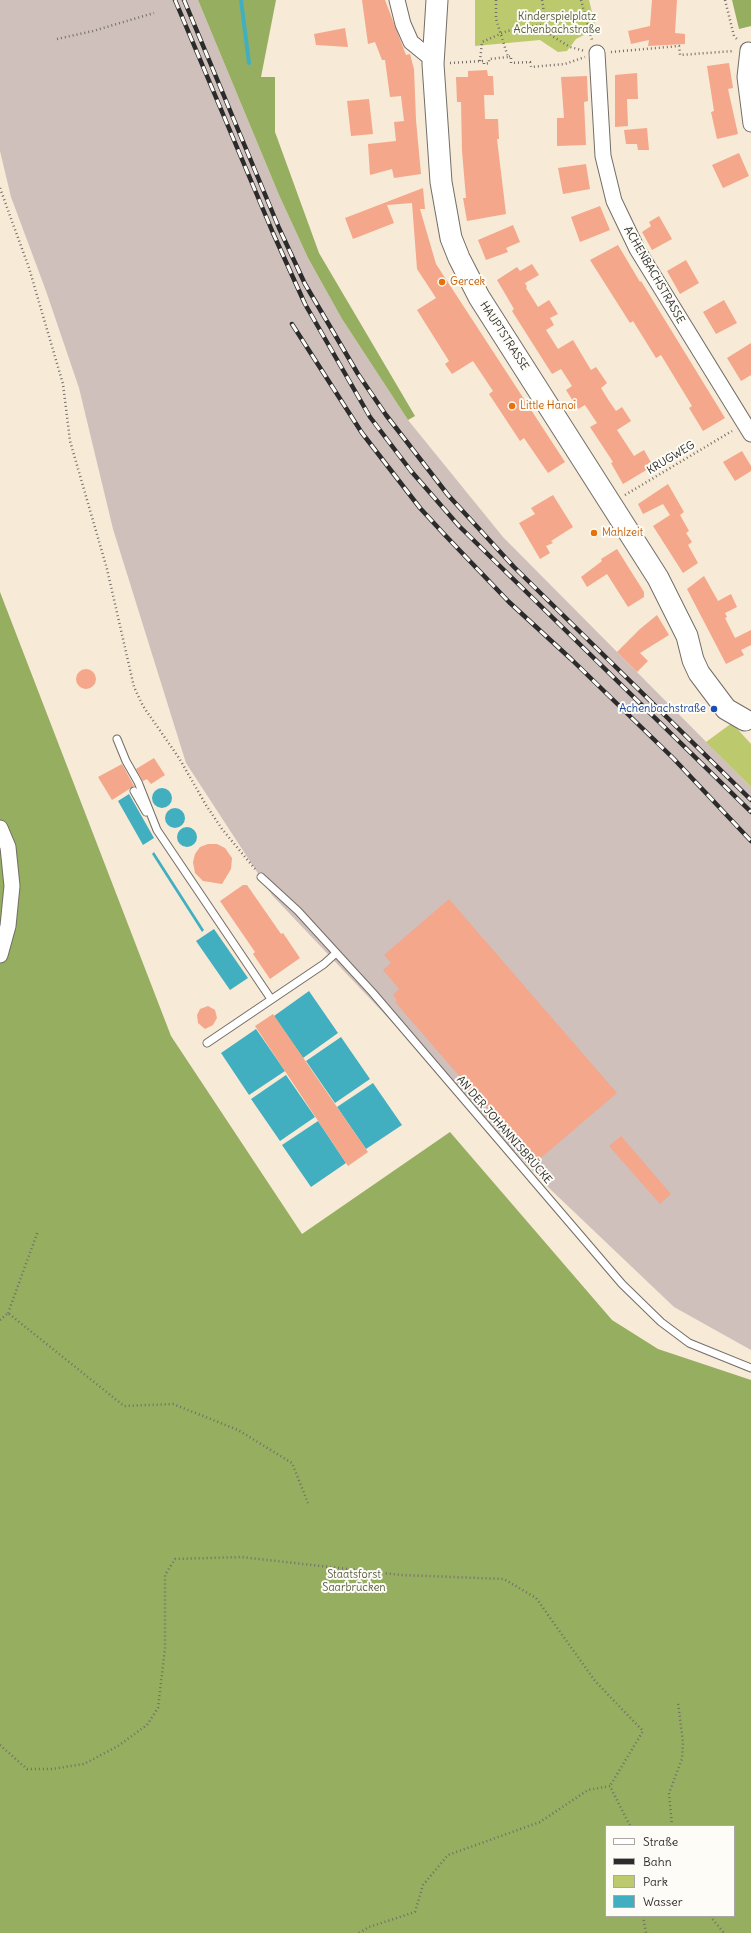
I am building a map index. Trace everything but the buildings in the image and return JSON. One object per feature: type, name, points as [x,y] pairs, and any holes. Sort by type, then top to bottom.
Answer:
[{"type":"main road","name":"HAUPTSTRASSE","points":[[437,0],[434,60],[441,182],[449,232],[459,258],[479,297],[658,578],[687,636],[703,654],[737,700],[750,724]]},
{"type":"street","points":[[397,0],[403,24],[411,42],[434,60]]},
{"type":"street","points":[[748,50],[745,76],[751,124]]},
{"type":"street","name":"ACHENBACHSTRASSE","points":[[597,53],[603,156],[614,202],[637,250],[751,434]]},
{"type":"street","points":[[0,828],[8,847],[12,886],[8,926],[0,955]]},
{"type":"lane","points":[[117,739],[126,761],[138,782],[157,830]]},
{"type":"lane","points":[[134,791],[157,830],[271,999]]},
{"type":"lane","name":"AN DER JOHANNISBRÜCKE","points":[[261,877],[298,911],[373,994],[622,1284],[661,1322],[689,1343],[751,1368]]},
{"type":"lane","points":[[207,1043],[324,964],[336,953]]},
{"type":"path","points":[[496,0],[496,19],[508,57]]},
{"type":"path","points":[[542,0],[547,31],[552,36],[570,47]]},
{"type":"path","points":[[581,0],[588,31],[597,53]]},
{"type":"path","points":[[725,0],[734,36],[748,50]]},
{"type":"path","points":[[57,39],[94,31],[154,13]]},
{"type":"path","points":[[480,61],[482,42],[501,34],[530,26],[546,24]]},
{"type":"path","points":[[456,62],[484,61],[484,64],[489,63],[489,59],[511,56],[511,63],[530,62],[531,67],[565,64],[597,53],[679,46],[680,55],[731,51]]},
{"type":"path","points":[[0,188],[31,276],[63,384],[70,441],[107,569],[134,687],[143,706],[179,758],[206,805],[222,829],[261,877]]},
{"type":"path","name":"KRUGWEG","points":[[628,493],[723,436]]},
{"type":"path","points":[[0,1320],[8,1313],[38,1232]]},
{"type":"path","points":[[8,1313],[124,1406],[173,1404],[238,1430],[292,1463],[308,1503]]},
{"type":"path","points":[[0,1745],[27,1770],[52,1769],[84,1764],[118,1746],[147,1725],[158,1708],[165,1648],[165,1575],[176,1559],[241,1557],[401,1575],[504,1579],[536,1598],[595,1681],[643,1731],[610,1786],[588,1790],[540,1822],[448,1855],[423,1885],[415,1912],[369,1927],[359,1933]]},
{"type":"path","points":[[672,1825],[668,1793],[682,1759],[683,1742],[678,1702]]},
{"type":"path","points":[[610,1786],[630,1825]]},
{"type":"path","points":[[643,1917],[646,1933]]},
{"type":"path","points":[[711,1917],[724,1933]]},
{"type":"shaded area","points":[[0,0],[198,0],[279,195],[308,258],[342,319],[408,420],[503,537],[751,787],[751,1350],[674,1307],[550,1189],[272,895],[186,763],[113,529],[79,388],[46,291],[11,197],[0,151]]},
{"type":"green space","points":[[198,0],[276,0],[261,77],[275,77],[275,132],[319,253],[415,416],[408,420],[342,319],[308,258],[279,195]]},
{"type":"green space","name":"Kinderspielplatz Achenbachstraße","points":[[475,0],[589,0],[597,32],[584,35],[576,39],[567,51],[558,52],[540,40],[475,46]]},
{"type":"green space","points":[[732,0],[751,0],[751,26],[739,29]]},
{"type":"green space","name":"Staatsforst Saarbrücken","points":[[0,592],[171,1036],[302,1234],[450,1132],[612,1320],[658,1349],[751,1380],[751,1933],[0,1933]]},
{"type":"green space","points":[[732,723],[751,744],[751,787],[706,742]]},
{"type":"water","points":[[158,788],[166,788],[172,794],[172,802],[166,808],[158,808],[152,802],[152,794]]},
{"type":"water","points":[[129,794],[154,838],[143,845],[118,801]]},
{"type":"water","points":[[171,808],[179,808],[185,814],[185,822],[179,828],[171,828],[165,822],[165,814]]},
{"type":"water","points":[[183,827],[191,827],[197,833],[197,841],[191,847],[183,847],[177,841],[177,833]]},
{"type":"water","points":[[154,852],[204,930],[202,932],[152,854]]},
{"type":"water","points":[[214,929],[248,978],[230,990],[196,941]]},
{"type":"water","points":[[309,991],[338,1033],[303,1058],[274,1016]]},
{"type":"water","points":[[256,1029],[285,1071],[249,1095],[221,1053]]},
{"type":"water","points":[[341,1037],[370,1079],[335,1103],[306,1061]]},
{"type":"water","points":[[286,1075],[315,1117],[280,1141],[251,1099]]},
{"type":"water","points":[[373,1083],[402,1125],[366,1149],[337,1107]]},
{"type":"water","points":[[318,1121],[346,1163],[311,1187],[282,1145]]},
{"type":"waterway","points":[[241,0],[249,63]]},
{"type":"railway","points":[[175,0],[273,233],[305,304],[370,417],[411,471],[459,526],[751,812]]},
{"type":"railway","points":[[184,0],[279,228],[305,284],[358,374],[386,415],[448,495],[514,567],[751,800]]},
{"type":"railway","points":[[292,324],[362,433],[420,508],[509,602],[571,659],[673,758],[751,841]]},
{"type":"place","name":"Gercek","points":[[442,282]]},
{"type":"place","name":"Little Hanoi","points":[[512,406]]},
{"type":"place","name":"Mahlzeit","points":[[594,533]]},
{"type":"place","name":"Achenbachstraße","points":[[714,709]]}]
